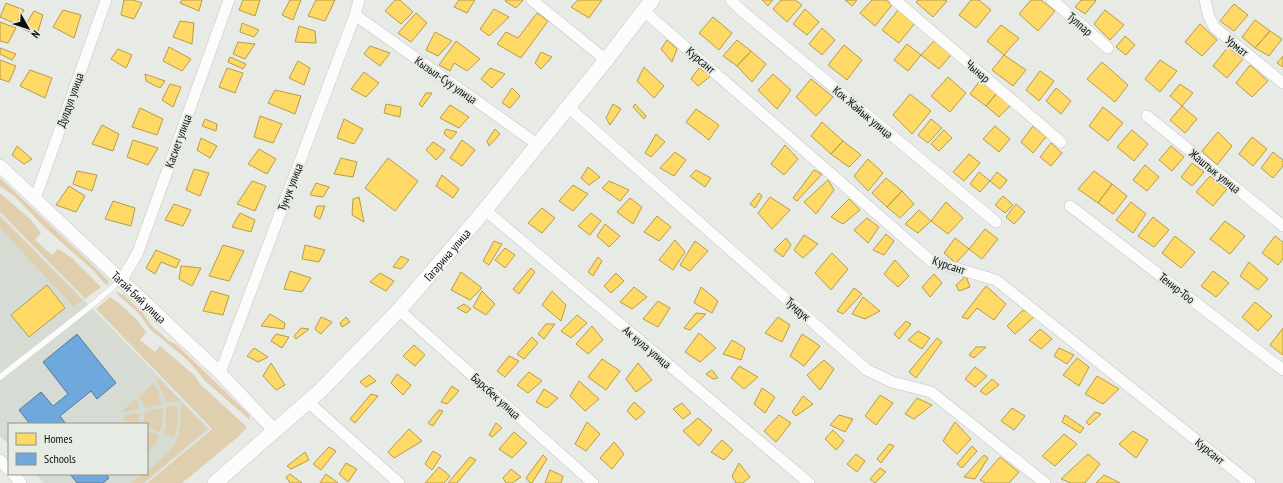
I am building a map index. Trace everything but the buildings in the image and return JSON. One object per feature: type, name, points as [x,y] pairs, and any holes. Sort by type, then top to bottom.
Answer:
[{"type":"main road","name":"Гагарина улица","points":[[215,483],[308,402],[399,310],[484,210],[606,60],[648,5]]},
{"type":"street","name":"Дулдул улица","points":[[34,199],[106,0]]},
{"type":"street","name":"Касиет улица","points":[[122,280],[138,252],[229,0]]},
{"type":"street","name":"Тунук улица","points":[[220,374],[355,15],[359,0]]},
{"type":"street","points":[[532,0],[606,60]]},
{"type":"street","name":"Кок Жайык улица","points":[[731,0],[741,10],[996,222]]},
{"type":"street","name":"Чынар","points":[[895,0],[1061,142]]},
{"type":"street","name":"Тулпар","points":[[1052,0],[1108,48]]},
{"type":"street","name":"Урмат","points":[[1205,0],[1208,14],[1214,27],[1283,83]]},
{"type":"street","name":"Курсант","points":[[648,5],[931,261],[996,280],[1250,483]]},
{"type":"street","name":"Кызыл-Суу улица","points":[[355,15],[537,144]]},
{"type":"street","name":"Тундук","points":[[568,107],[867,370],[892,382],[930,392],[1045,483]]},
{"type":"street","name":"Жаштык улица","points":[[1147,116],[1283,226]]},
{"type":"street","name":"Тагай-Бий улица","points":[[0,166],[220,374],[276,431]]},
{"type":"street","name":"Тенир-Тоо","points":[[1070,206],[1283,370]]},
{"type":"street","name":"Ак кула улица","points":[[484,210],[809,483]]},
{"type":"street","name":"Барсбек улица","points":[[399,310],[593,483]]},
{"type":"street","points":[[308,402],[399,483]]},
{"type":"street","points":[[0,460],[8,469]]},
{"type":"street","points":[[14,475],[21,483]]},
{"type":"lane","points":[[0,377],[122,280]]},
{"type":"shaded area","points":[[0,178],[101,273],[109,282],[108,285],[105,284],[94,271],[42,225],[14,196],[0,186]]},
{"type":"shaded area","points":[[0,193],[30,219],[41,233],[35,240],[52,255],[58,249],[72,258],[101,287],[85,299],[0,212]]},
{"type":"shaded area","points":[[0,214],[210,429],[145,483],[44,483],[37,475],[148,475],[148,423],[8,423],[8,444],[0,436]]},
{"type":"shaded area","points":[[0,217],[82,300],[74,307],[0,228]]},
{"type":"shaded area","points":[[117,292],[124,295],[144,314],[151,325],[169,341],[177,345],[249,414],[250,420],[204,380],[193,365],[150,329],[141,316],[116,293]]},
{"type":"shaded area","points":[[110,297],[138,321],[146,332],[140,340],[155,352],[160,346],[195,376],[201,385],[247,427],[239,436],[182,483],[147,483],[212,429],[96,309]]},
{"type":"shaded area","points":[[159,379],[180,401],[166,403],[163,392],[156,381]]},
{"type":"shaded area","points":[[153,384],[158,390],[162,405],[144,408],[143,402],[139,397]]},
{"type":"shaded area","points":[[136,399],[139,409],[125,412],[123,410]]},
{"type":"shaded area","points":[[183,404],[207,429],[143,483],[131,483],[142,475],[148,475],[148,470],[170,451],[178,437],[180,429],[181,406]]},
{"type":"shaded area","points":[[177,406],[178,414],[174,437],[164,433],[166,425],[166,407]]},
{"type":"shaded area","points":[[163,408],[160,432],[148,427],[148,423],[143,423],[145,412]]},
{"type":"shaded area","points":[[140,413],[139,423],[124,420],[125,415]]},
{"type":"shaded area","points":[[148,431],[159,436],[155,444],[148,452]]}]
